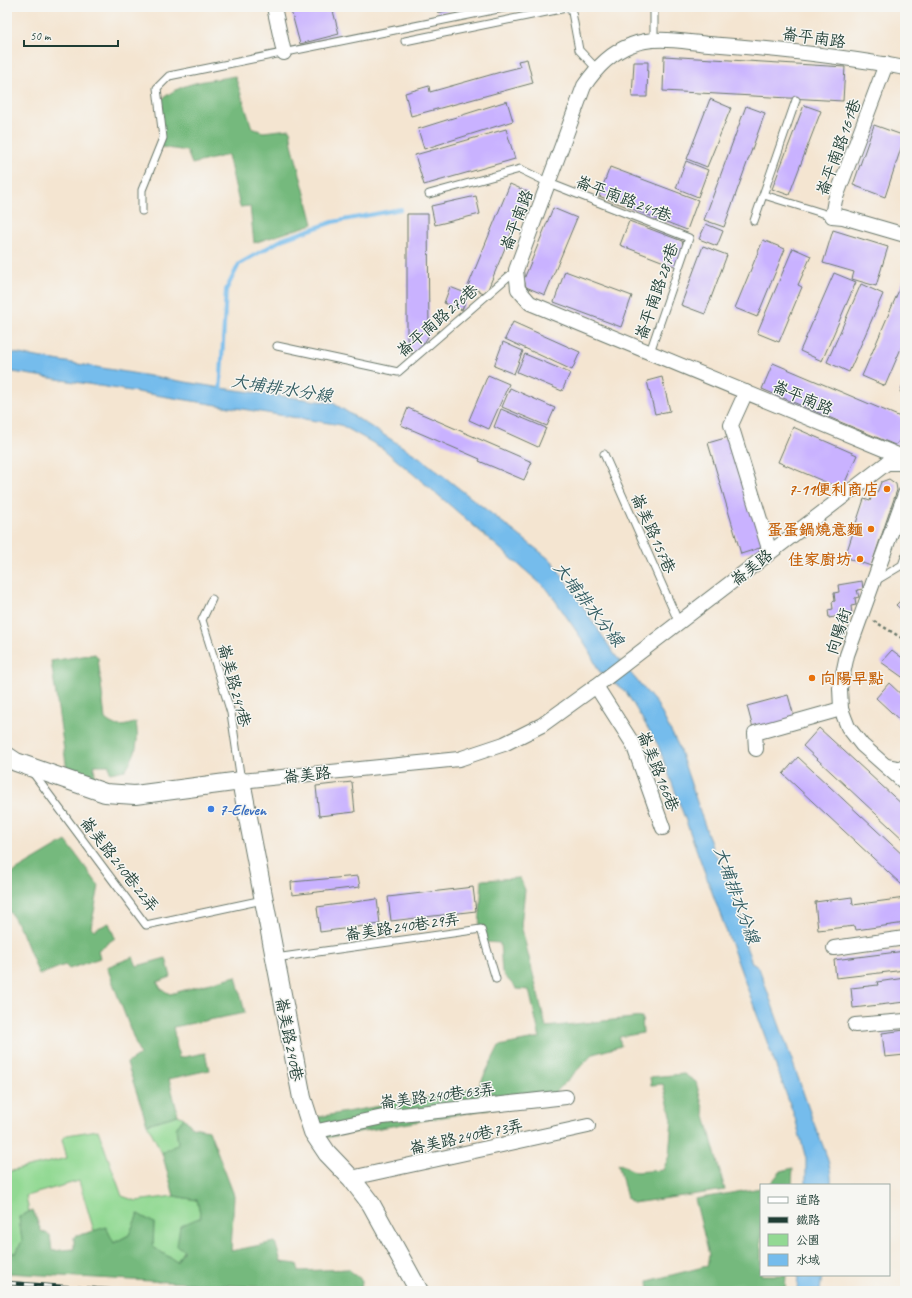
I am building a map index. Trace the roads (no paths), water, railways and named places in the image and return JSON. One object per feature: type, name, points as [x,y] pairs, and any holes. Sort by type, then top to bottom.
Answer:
[{"type":"street","points":[[274,7],[284,53]]},
{"type":"street","name":"崙平南路","points":[[905,68],[784,49],[654,39],[631,45],[613,55],[596,68],[584,86],[516,270],[518,289],[530,303],[905,458]]},
{"type":"street","name":"崙平南路161巷","points":[[886,64],[835,200],[832,216],[843,217],[905,235]]},
{"type":"street","points":[[746,392],[731,425],[770,552]]},
{"type":"street","name":"崙美路","points":[[7,756],[28,767],[105,793],[135,794],[241,781],[459,759],[504,744],[542,725],[596,686],[887,463],[905,463]]},
{"type":"street","name":"向陽街","points":[[905,494],[847,655],[840,688],[841,709],[848,727],[862,745],[905,783]]},
{"type":"street","name":"崙美路166巷","points":[[596,686],[633,744],[663,828]]},
{"type":"street","points":[[756,749],[755,733],[841,709]]},
{"type":"street","name":"崙美路240巷","points":[[241,781],[302,1098],[313,1132],[327,1153],[351,1178],[371,1204],[419,1291]]},
{"type":"street","points":[[834,948],[905,938]]},
{"type":"street","points":[[855,1025],[905,1021]]},
{"type":"street","name":"崙美路240巷63弄","points":[[313,1132],[383,1117],[566,1097]]},
{"type":"street","name":"崙美路240巷73弄","points":[[351,1178],[588,1126]]},
{"type":"lane","points":[[142,210],[142,190],[163,138],[157,88],[169,76],[284,53],[475,10],[508,7]]},
{"type":"lane","points":[[405,41],[571,7],[580,50],[596,68]]},
{"type":"lane","points":[[654,7],[654,39]]},
{"type":"lane","points":[[754,221],[796,100]]},
{"type":"lane","name":"崙平南路241巷","points":[[429,194],[520,169],[548,183],[689,238]]},
{"type":"lane","points":[[764,195],[832,216]]},
{"type":"lane","name":"崙平南路287巷","points":[[650,352],[689,238]]},
{"type":"lane","name":"崙平南路276巷","points":[[277,346],[398,372],[516,270]]},
{"type":"lane","name":"崙美路157巷","points":[[604,454],[679,622]]},
{"type":"lane","points":[[871,588],[877,579],[902,565],[905,558]]},
{"type":"lane","name":"崙美路241巷","points":[[212,599],[202,620],[232,713],[241,781]]},
{"type":"lane","points":[[881,762],[905,766]]},
{"type":"lane","name":"崙美路240巷22弄","points":[[28,767],[146,925],[264,900]]},
{"type":"lane","name":"崙美路240巷29弄","points":[[275,958],[481,929],[496,979]]},
{"type":"water","points":[[7,352],[221,388],[333,403],[419,457],[553,562],[615,655],[657,704],[678,745],[714,853],[721,861],[744,925],[745,943],[752,963],[759,968],[825,1152],[830,1169],[831,1184],[806,1184],[806,1159],[795,1118],[658,745],[626,692],[599,671],[586,645],[548,590],[382,448],[341,425],[7,371]]},
{"type":"water","points":[[798,1276],[822,1276],[820,1291],[797,1291]]},
{"type":"waterway","points":[[220,394],[226,290],[239,264],[283,239],[333,222],[401,209]]},
{"type":"railway","points":[[7,1283],[122,1291]]},
{"type":"place","name":"7-11便利商店","points":[[887,489]]},
{"type":"place","name":"蛋蛋鍋燒意麵","points":[[871,529]]},
{"type":"place","name":"佳家廚坊","points":[[860,559]]},
{"type":"place","name":"向陽早點","points":[[812,678]]},
{"type":"place","name":"7-Eleven","points":[[211,809]]},
{"type":"water label","name":"大埔排水分線","points":[[282,388]]},
{"type":"water label","name":"大埔排水分線","points":[[589,604]]},
{"type":"water label","name":"大埔排水分線","points":[[737,895]]}]
